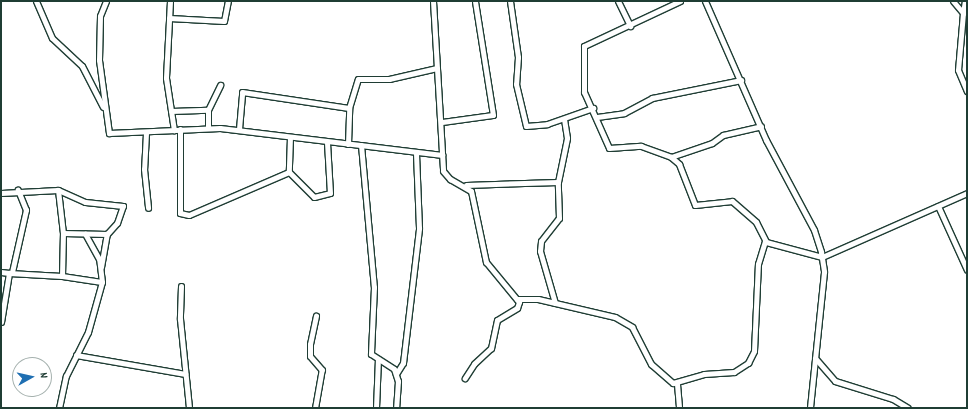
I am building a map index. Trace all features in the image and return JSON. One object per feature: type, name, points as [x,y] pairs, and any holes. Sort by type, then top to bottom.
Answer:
[{"type":"street","points":[[36,1],[52,38],[82,66],[104,108]]},
{"type":"street","points":[[106,1],[100,16],[99,60],[108,133],[146,133],[177,129],[208,128],[239,129],[326,142],[442,155]]},
{"type":"street","points":[[170,1],[166,78],[171,111],[177,129],[180,213],[189,215],[289,172]]},
{"type":"street","points":[[169,18],[224,22],[228,1]]},
{"type":"street","points":[[433,1],[442,122],[442,155],[445,175],[466,185],[558,182]]},
{"type":"street","points":[[442,122],[493,115],[475,1]]},
{"type":"street","points":[[510,1],[518,58],[516,84],[523,118],[529,127],[564,119],[593,108]]},
{"type":"street","points":[[618,1],[630,26]]},
{"type":"street","points":[[677,384],[704,374],[734,372],[752,356],[760,286],[758,264],[765,241],[756,222],[732,202],[695,205],[679,164],[671,157],[641,146],[609,148],[593,108],[584,92],[584,46],[630,26],[680,1]]},
{"type":"street","points":[[705,1],[799,207],[814,230],[822,257],[810,408]]},
{"type":"street","points":[[953,1],[963,13]]},
{"type":"street","points":[[965,1],[963,13],[965,44],[958,70],[967,90]]},
{"type":"street","points":[[348,144],[349,108],[358,78],[389,79],[437,68]]},
{"type":"street","points":[[597,117],[624,113],[652,98],[740,80]]},
{"type":"street","points":[[208,128],[208,110],[220,84]]},
{"type":"street","points":[[239,129],[242,92],[349,108]]},
{"type":"street","points":[[171,111],[208,110]]},
{"type":"street","points":[[555,303],[540,251],[541,241],[559,218],[558,182],[567,138],[564,119]]},
{"type":"street","points":[[671,157],[712,143],[722,135],[761,126]]},
{"type":"street","points":[[146,133],[144,169],[148,208]]},
{"type":"street","points":[[290,137],[289,172],[314,197],[330,193],[326,142]]},
{"type":"street","points":[[361,145],[374,287],[371,354],[396,374]]},
{"type":"street","points":[[396,408],[396,374],[403,363],[418,228],[416,152]]},
{"type":"street","points":[[465,378],[474,364],[491,348],[497,320],[517,308],[517,299],[486,262],[478,235],[474,198],[466,185]]},
{"type":"street","points":[[1,322],[26,210],[18,190]]},
{"type":"street","points":[[1,193],[18,190],[58,190],[85,202],[123,206],[117,223],[107,234],[101,267],[102,282],[88,332],[66,376],[59,408]]},
{"type":"street","points":[[58,190],[63,233],[62,276]]},
{"type":"street","points":[[765,241],[822,257],[967,193]]},
{"type":"street","points":[[938,206],[967,270]]},
{"type":"street","points":[[63,233],[107,234]]},
{"type":"street","points":[[85,234],[101,267]]},
{"type":"street","points":[[1,272],[62,276],[102,282]]},
{"type":"street","points":[[182,286],[185,374],[189,408]]},
{"type":"street","points":[[517,299],[555,303],[615,317],[629,325],[651,364],[677,384],[679,408]]},
{"type":"street","points":[[315,408],[322,370],[310,356],[310,344],[316,316]]},
{"type":"street","points":[[76,355],[185,374]]},
{"type":"street","points":[[815,358],[835,381],[893,399],[908,408]]},
{"type":"street","points":[[376,408],[378,359]]}]
